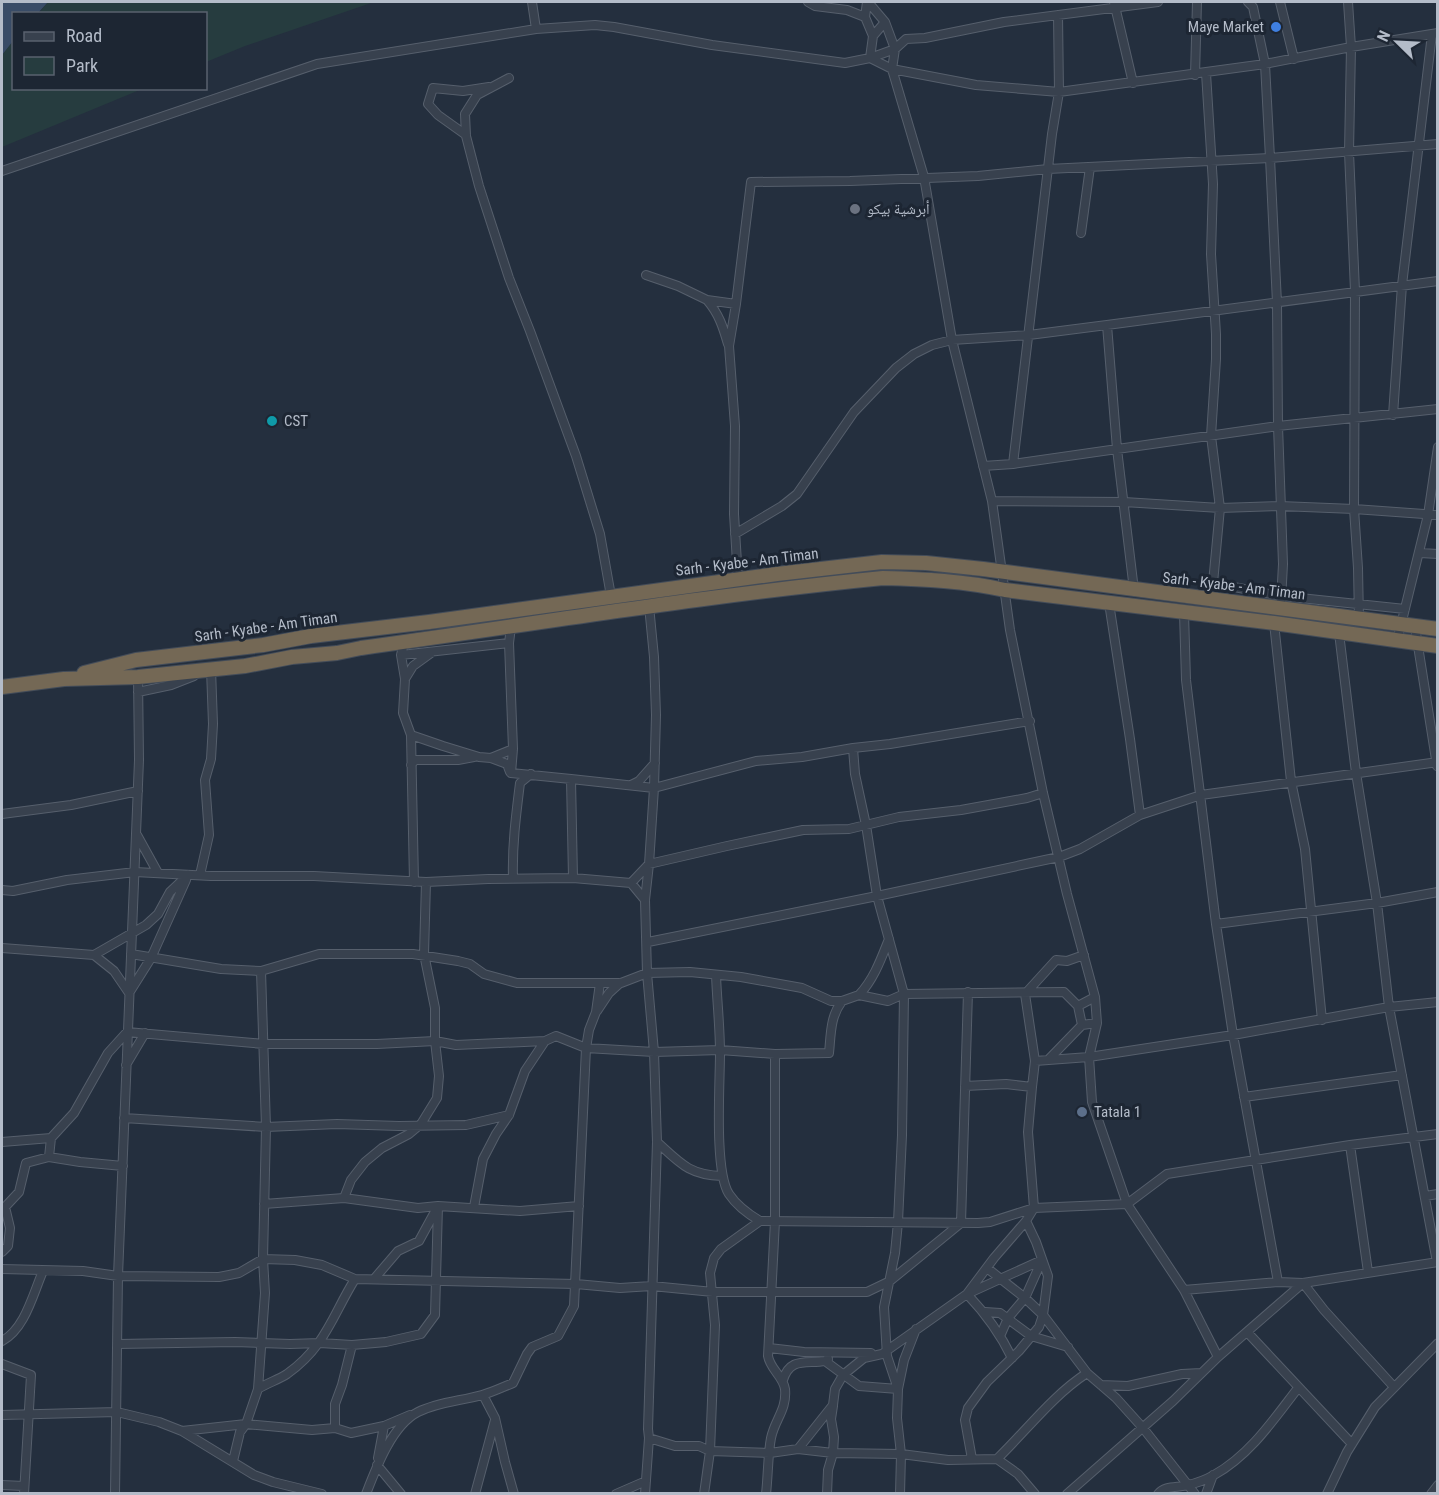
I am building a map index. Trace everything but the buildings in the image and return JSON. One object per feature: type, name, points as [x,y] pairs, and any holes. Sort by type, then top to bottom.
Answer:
[{"type":"highway","name":"Sarh - Kyabe - Am Timan","points":[[64,679],[136,660],[263,645],[311,636],[429,622],[646,591],[882,562],[926,563],[1134,590],[1245,596],[1359,620],[1437,629]]},
{"type":"highway","name":"Sarh - Kyabe - Am Timan","points":[[2,687],[64,679],[138,677],[246,666],[292,657],[403,648],[511,627],[779,589],[883,578],[925,579],[981,585],[1437,646]]},
{"type":"street","points":[[532,2],[536,29]]},
{"type":"street","points":[[808,2],[815,6],[847,10],[865,17]]},
{"type":"street","points":[[868,2],[865,17],[873,36],[870,58]]},
{"type":"street","points":[[868,2],[885,22],[895,49],[892,69],[924,177],[952,340],[992,501],[1004,572],[1010,630],[1043,793],[1095,997],[1097,1023],[1089,1057],[1092,1102],[1126,1204],[1184,1290],[1218,1357]]},
{"type":"street","points":[[2,171],[317,64],[342,58],[536,29],[595,25],[614,27],[712,45],[845,63],[870,58],[895,49],[906,39],[925,38],[1004,22],[1115,4],[1158,2]]},
{"type":"street","points":[[1195,75],[1197,2]]},
{"type":"street","points":[[1248,2],[1253,8],[1265,64],[1277,303],[1278,426],[1283,564],[1281,602],[1405,609]]},
{"type":"street","points":[[1280,2],[1294,58]]},
{"type":"street","points":[[1348,2],[1351,47],[1348,152],[1355,291],[1354,509],[1359,620]]},
{"type":"street","points":[[1115,4],[1133,83]]},
{"type":"street","points":[[1013,464],[1059,92],[1058,15]]},
{"type":"street","points":[[873,36],[885,22]]},
{"type":"street","points":[[870,58],[892,69],[976,85],[1059,92],[1195,75],[1435,34],[1417,146],[1402,285],[1393,415]]},
{"type":"street","points":[[1206,73],[1213,184],[1211,254],[1216,360],[1211,436],[1220,508],[1213,583],[1245,596]]},
{"type":"street","points":[[509,78],[477,95],[465,114],[466,135],[479,186],[509,278],[576,456],[600,534],[611,596]]},
{"type":"street","points":[[466,135],[438,116],[428,104],[433,88],[463,91],[494,86]]},
{"type":"street","points":[[729,346],[751,182],[978,176],[1048,169],[1270,158],[1437,144]]},
{"type":"street","points":[[1081,233],[1089,167]]},
{"type":"street","points":[[646,275],[678,286],[707,300],[736,304]]},
{"type":"street","points":[[735,534],[782,506],[797,494],[854,412],[896,368],[914,354],[932,345],[952,340],[1029,335],[1437,281]]},
{"type":"street","points":[[707,300],[723,324],[729,346],[735,426],[735,534],[738,579]]},
{"type":"street","points":[[1107,325],[1117,449],[1134,590]]},
{"type":"street","points":[[983,466],[1013,464],[1278,426],[1437,409]]},
{"type":"street","points":[[1397,641],[1428,515],[1437,447]]},
{"type":"street","points":[[992,501],[1124,502],[1220,508],[1280,506],[1437,516]]},
{"type":"street","points":[[1420,553],[1437,554]]},
{"type":"street","points":[[645,1494],[649,1438],[657,1142],[645,900],[650,864],[655,763],[654,657],[646,591]]},
{"type":"street","points":[[1109,603],[1140,815]]},
{"type":"street","points":[[1184,613],[1186,680],[1216,924],[1233,1035],[1278,1282]]},
{"type":"street","points":[[1274,623],[1291,782],[1305,849],[1322,1020]]},
{"type":"street","points":[[511,627],[509,643],[513,749],[511,773]]},
{"type":"street","points":[[1416,627],[1437,767]]},
{"type":"street","points":[[1184,1290],[1278,1282],[1303,1283],[1437,1262],[1389,1007],[1377,903],[1356,773],[1339,633]]},
{"type":"street","points":[[414,882],[411,735],[403,713],[405,679],[403,648],[432,652],[509,643]]},
{"type":"street","points":[[405,679],[413,666],[432,652]]},
{"type":"street","points":[[138,692],[171,685],[211,669],[213,724],[211,759],[205,780],[209,835],[200,875]]},
{"type":"street","points":[[117,1493],[118,1276],[138,791],[138,677]]},
{"type":"street","points":[[511,773],[654,788],[756,761],[802,757],[852,747],[890,744],[1030,721]]},
{"type":"street","points":[[411,735],[478,757]]},
{"type":"street","points":[[852,747],[877,896],[904,994],[898,1222],[895,1254],[885,1302],[884,1352],[898,1389]]},
{"type":"street","points":[[491,758],[513,749]]},
{"type":"street","points":[[411,765],[415,760],[491,758],[507,764],[511,773]]},
{"type":"street","points":[[648,942],[1059,857],[1080,849],[1140,815],[1201,795],[1437,762]]},
{"type":"street","points":[[630,785],[639,781],[655,763]]},
{"type":"street","points":[[513,879],[512,847],[520,783],[531,774]]},
{"type":"street","points":[[571,779],[573,878]]},
{"type":"street","points":[[2,814],[71,805],[138,791]]},
{"type":"street","points":[[631,883],[650,864],[803,830],[838,830],[899,817],[961,810],[1043,793]]},
{"type":"street","points":[[136,835],[158,873]]},
{"type":"street","points":[[2,890],[13,891],[67,880],[135,872],[188,875],[314,876],[414,882],[573,878],[631,883],[645,900]]},
{"type":"street","points":[[94,956],[147,925],[158,914],[170,892],[188,875]]},
{"type":"street","points":[[129,993],[151,958],[188,875]]},
{"type":"street","points":[[344,1198],[351,1180],[365,1162],[382,1148],[409,1134],[421,1124],[437,1098],[439,1076],[435,1041],[435,1008],[424,954],[426,882]]},
{"type":"street","points":[[1216,924],[1377,903],[1437,892]]},
{"type":"street","points":[[182,1431],[246,1424],[312,1430],[335,1428],[351,1433],[384,1426],[417,1412],[455,1400],[483,1395],[513,1383],[532,1347],[558,1336],[574,1305],[586,1048],[589,1030],[596,1012],[609,993],[621,983],[647,973],[690,972],[741,977],[802,988],[831,1001],[842,1001],[859,994],[868,985],[889,939]]},
{"type":"street","points":[[2,948],[94,956],[114,970],[129,993]]},
{"type":"street","points":[[131,954],[221,969],[261,970],[319,954],[424,954],[470,964],[484,974],[517,983],[621,983]]},
{"type":"street","points":[[1025,994],[1056,960],[1066,961],[1084,955]]},
{"type":"street","points":[[233,1461],[240,1432],[246,1424],[258,1389],[265,1293],[263,1259],[266,1127],[261,970]]},
{"type":"street","points":[[716,975],[722,1176],[728,1193],[741,1209],[760,1221],[990,1222],[1034,1208],[1126,1204],[1167,1174],[1350,1145],[1437,1134]]},
{"type":"street","points":[[596,1012],[600,983]]},
{"type":"street","points":[[2,1269],[83,1271],[118,1276],[219,1277],[239,1273],[263,1259],[322,1264],[356,1279],[576,1284],[620,1288],[652,1286],[713,1292],[867,1292],[890,1281],[961,1222],[968,992]]},
{"type":"street","points":[[859,994],[888,1001],[904,994],[1064,992],[1078,1006],[1082,1025]]},
{"type":"street","points":[[967,1294],[1034,1208],[1029,1132],[1035,1061],[1025,994]]},
{"type":"street","points":[[1078,1006],[1095,997]]},
{"type":"street","points":[[831,1001],[836,1010]]},
{"type":"street","points":[[127,1032],[264,1044],[377,1044],[435,1041],[456,1045],[545,1041],[556,1036],[586,1048],[654,1052],[720,1050],[775,1054],[829,1053],[831,1025],[842,1001]]},
{"type":"street","points":[[1035,1061],[1089,1057],[1233,1035],[1389,1007],[1437,1002]]},
{"type":"street","points":[[1049,1059],[1082,1025],[1097,1023]]},
{"type":"street","points":[[49,1157],[51,1138],[74,1113],[108,1053],[127,1032]]},
{"type":"street","points":[[126,1066],[146,1033]]},
{"type":"street","points":[[474,1207],[483,1160],[509,1115],[525,1071],[545,1041]]},
{"type":"street","points":[[775,1054],[775,1221],[770,1291],[769,1362],[783,1380]]},
{"type":"street","points":[[1244,1097],[1402,1075]]},
{"type":"street","points":[[965,1086],[1006,1084],[1032,1087]]},
{"type":"street","points":[[124,1118],[266,1127],[399,1126],[466,1125],[509,1115]]},
{"type":"street","points":[[2,1142],[51,1138]]},
{"type":"street","points":[[657,1142],[691,1170],[703,1176],[722,1176]]},
{"type":"street","points":[[1350,1145],[1368,1272]]},
{"type":"street","points":[[2,1252],[8,1246],[10,1228],[5,1207],[19,1192],[26,1163],[49,1157],[123,1166]]},
{"type":"street","points":[[1425,1196],[1437,1194]]},
{"type":"street","points":[[264,1204],[344,1198],[418,1208],[474,1207],[520,1211],[579,1206]]},
{"type":"street","points":[[374,1279],[398,1251],[419,1241],[438,1206]]},
{"type":"street","points":[[118,1344],[178,1342],[352,1345],[386,1342],[421,1334],[435,1315],[438,1206]]},
{"type":"street","points":[[704,1494],[710,1451],[715,1324],[710,1273],[714,1258],[721,1248],[760,1221]]},
{"type":"street","points":[[972,1460],[965,1420],[968,1408],[987,1382],[1039,1327],[1043,1315],[1048,1276],[1026,1221]]},
{"type":"street","points":[[827,1494],[828,1470],[833,1454],[834,1437],[831,1419],[835,1389],[843,1375],[864,1358],[884,1352],[967,1294],[1042,1260]]},
{"type":"street","points":[[1001,1334],[1008,1318],[1025,1298],[1042,1260]]},
{"type":"street","points":[[987,1268],[1043,1315],[1087,1373],[1116,1398],[1143,1428],[1195,1494]]},
{"type":"street","points":[[2,1341],[10,1336],[21,1322],[44,1271]]},
{"type":"street","points":[[258,1389],[286,1374],[306,1359],[320,1343],[356,1279]]},
{"type":"street","points":[[1067,1494],[1303,1283]]},
{"type":"street","points":[[1303,1283],[1324,1310],[1394,1387]]},
{"type":"street","points":[[867,1292],[885,1302]]},
{"type":"street","points":[[967,1294],[985,1312],[1001,1334],[1012,1358]]},
{"type":"street","points":[[985,1312],[1000,1313],[1031,1336],[1070,1348]]},
{"type":"street","points":[[900,1494],[898,1389],[904,1359],[917,1328]]},
{"type":"street","points":[[1247,1332],[1352,1444]]},
{"type":"street","points":[[1327,1494],[1352,1444],[1375,1407],[1437,1342]]},
{"type":"street","points":[[335,1428],[335,1404],[352,1345]]},
{"type":"street","points":[[769,1348],[804,1352],[884,1352]]},
{"type":"street","points":[[804,1352],[859,1386],[898,1389]]},
{"type":"street","points":[[766,1494],[771,1438],[784,1403],[783,1380],[786,1370],[804,1352]]},
{"type":"street","points":[[795,1363],[821,1362],[836,1352]]},
{"type":"street","points":[[2,1364],[31,1375],[24,1490],[2,1485]]},
{"type":"street","points":[[998,1459],[1037,1416],[1087,1373]]},
{"type":"street","points":[[1101,1385],[1128,1386],[1182,1374],[1202,1373]]},
{"type":"street","points":[[1162,1492],[1213,1476],[1230,1465],[1268,1427],[1298,1388]]},
{"type":"street","points":[[483,1395],[495,1418],[514,1494]]},
{"type":"street","points":[[798,1449],[833,1405]]},
{"type":"street","points":[[366,1494],[377,1465],[396,1431],[417,1412]]},
{"type":"street","points":[[2,1415],[117,1413],[159,1422],[182,1431],[254,1475],[322,1494]]},
{"type":"street","points":[[475,1494],[495,1418]]},
{"type":"street","points":[[384,1426],[377,1465],[401,1494]]},
{"type":"street","points":[[649,1438],[675,1446],[699,1446],[710,1451],[770,1453],[798,1449],[833,1454],[901,1454],[948,1460],[998,1459],[1018,1474],[1035,1494]]},
{"type":"street","points":[[1206,1494],[1213,1476]]},
{"type":"street","points":[[616,1494],[646,1482]]},
{"type":"green space","points":[[48,2],[374,2],[245,46],[207,62],[207,12],[40,12]]},
{"type":"green space","points":[[12,42],[12,90],[140,90],[2,147],[2,55]]},
{"type":"water","points":[[2,2],[48,2],[39,12],[12,12],[12,42],[2,55]]},
{"type":"place","name":"Maye Market","points":[[1276,27]]},
{"type":"place","name":"أبرشية بيكو","points":[[855,209]]},
{"type":"place","name":"CST","points":[[272,421]]},
{"type":"place","name":"Tatala 1","points":[[1082,1112]]}]
